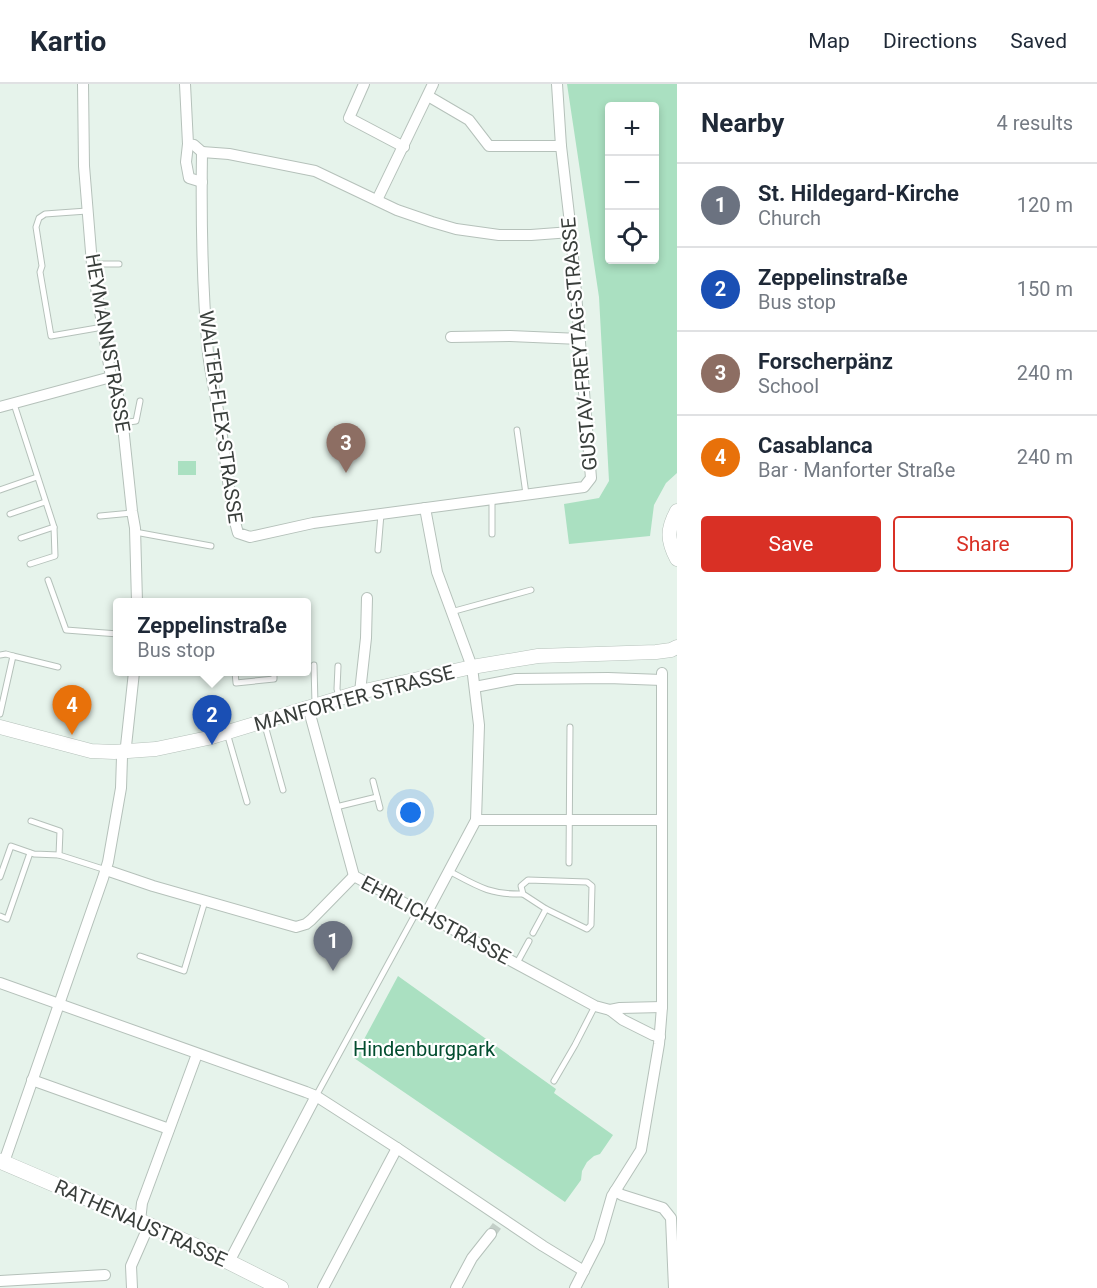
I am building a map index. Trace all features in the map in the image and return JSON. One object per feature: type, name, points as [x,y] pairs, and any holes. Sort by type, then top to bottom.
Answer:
[{"type":"main road","name":"RATHENAUSTRASSE","points":[[2,1162],[144,1223],[281,1288]]},
{"type":"street","name":"HEYMANNSTRASSE","points":[[83,84],[84,166],[92,264],[111,377],[117,390],[122,423],[135,532],[137,598]]},
{"type":"street","points":[[185,84],[188,144],[186,162],[189,178],[202,182]]},
{"type":"street","points":[[364,84],[349,118],[404,147]]},
{"type":"street","points":[[377,200],[433,84]]},
{"type":"street","name":"GUSTAV-FREYTAG-STRASSE","points":[[425,508],[584,487],[591,478],[557,84]]},
{"type":"street","points":[[428,96],[469,120],[489,146],[561,146]]},
{"type":"street","points":[[188,144],[194,145],[202,152],[229,154],[315,171],[407,214],[456,229],[499,235],[571,232]]},
{"type":"street","name":"WALTER-FLEX-STRASSE","points":[[202,152],[204,289],[208,356],[233,516],[238,533],[250,537],[313,523],[425,508]]},
{"type":"street","points":[[450,337],[510,336],[580,339]]},
{"type":"street","points":[[0,407],[111,377]]},
{"type":"street","points":[[422,912],[449,871],[476,820],[479,725],[472,667],[437,572],[425,508]]},
{"type":"street","points":[[677,511],[669,534],[670,544],[677,559]]},
{"type":"street","points":[[360,692],[366,638],[367,598]]},
{"type":"street","name":"MANFORTER STRASSE","points":[[0,727],[91,751],[124,752],[165,748],[208,738],[360,692],[472,667],[538,656],[656,652],[677,647]]},
{"type":"street","points":[[2,1162],[106,870],[121,788],[122,757],[127,740],[134,676]]},
{"type":"street","name":"MANFORTER STRASSE","points":[[475,687],[516,679],[662,676],[661,820]]},
{"type":"street","name":"EHRLICHSTRASSE","points":[[312,706],[354,876],[595,1006],[610,1011],[623,1020],[660,1037]]},
{"type":"street","points":[[476,820],[661,820],[662,1007],[660,1037],[641,1150],[612,1196],[599,1241],[575,1288]]},
{"type":"street","points":[[106,870],[286,925],[301,927],[311,920],[354,876]]},
{"type":"street","points":[[0,983],[316,1096],[397,1148],[500,1221],[584,1272]]},
{"type":"street","name":"EHRLICHSTRASSE","points":[[610,1011],[620,1008],[662,1007]]},
{"type":"street","points":[[132,1288],[131,1266],[144,1223],[142,1203],[197,1054]]},
{"type":"street","points":[[32,1080],[169,1129]]},
{"type":"street","points":[[229,1262],[316,1096]]},
{"type":"street","points":[[323,1288],[397,1148]]},
{"type":"street","points":[[615,1191],[622,1196],[663,1208],[671,1218],[674,1288]]},
{"type":"street","points":[[456,1288],[472,1258],[491,1234]]},
{"type":"street","points":[[0,1281],[37,1283],[105,1275]]},
{"type":"lane","points":[[87,211],[45,214],[39,218],[36,227],[42,266],[40,272],[51,336],[103,327]]},
{"type":"lane","points":[[92,264],[119,264]]},
{"type":"lane","points":[[122,423],[136,421],[140,400]]},
{"type":"lane","points":[[14,404],[54,527],[55,556],[30,564]]},
{"type":"lane","points":[[517,430],[527,496]]},
{"type":"lane","points":[[0,490],[37,477]]},
{"type":"lane","points":[[492,500],[492,534]]},
{"type":"lane","points":[[10,513],[45,502]]},
{"type":"lane","points":[[100,516],[132,513]]},
{"type":"lane","points":[[378,550],[381,514]]},
{"type":"lane","points":[[21,538],[54,527]]},
{"type":"lane","points":[[135,532],[211,546]]},
{"type":"lane","points":[[48,580],[66,630],[113,634]]},
{"type":"lane","points":[[451,612],[531,590]]},
{"type":"lane","points":[[0,655],[6,654],[58,667]]},
{"type":"lane","points":[[0,714],[13,656]]},
{"type":"lane","points":[[312,706],[315,665]]},
{"type":"lane","points":[[338,666],[339,698]]},
{"type":"lane","points":[[235,676],[236,683],[274,678],[274,676]]},
{"type":"lane","points":[[264,721],[284,790]]},
{"type":"lane","points":[[569,864],[570,727]]},
{"type":"lane","points":[[227,731],[247,802]]},
{"type":"lane","points":[[374,781],[380,808]]},
{"type":"lane","points":[[336,807],[377,797]]},
{"type":"lane","points":[[31,821],[60,831],[59,855]]},
{"type":"lane","points":[[0,877],[11,846],[34,854],[59,855],[106,870]]},
{"type":"lane","points":[[0,916],[8,918],[30,853]]},
{"type":"lane","points":[[449,871],[494,892],[505,895],[523,894],[546,909],[587,929],[591,925],[592,886],[587,882],[528,880],[521,886],[523,894]]},
{"type":"lane","points":[[140,956],[184,970],[205,901]]},
{"type":"lane","points":[[533,933],[546,909]]},
{"type":"lane","points":[[316,1096],[422,912]]},
{"type":"lane","points":[[517,963],[529,941]]},
{"type":"lane","points":[[554,1081],[595,1006]]},
{"type":"green space","points":[[567,84],[677,84],[677,473],[666,483],[654,505],[650,536],[569,544],[564,504],[599,498],[609,481],[599,297]]},
{"type":"green space","points":[[178,461],[196,461],[196,475],[178,475]]},
{"type":"green space","name":"Hindenburgpark","points":[[398,976],[556,1089],[554,1093],[613,1135],[600,1154],[587,1162],[582,1171],[581,1180],[565,1202],[354,1058]]},
{"type":"tunnel","points":[[491,1234],[499,1223]]},
{"type":"place","name":"Forscherpänz","points":[[346,473]]},
{"type":"place","name":"Casablanca","points":[[72,735]]},
{"type":"place","name":"Zeppelinstraße","points":[[212,745]]},
{"type":"place","name":"St. Hildegard-Kirche","points":[[333,971]]}]
